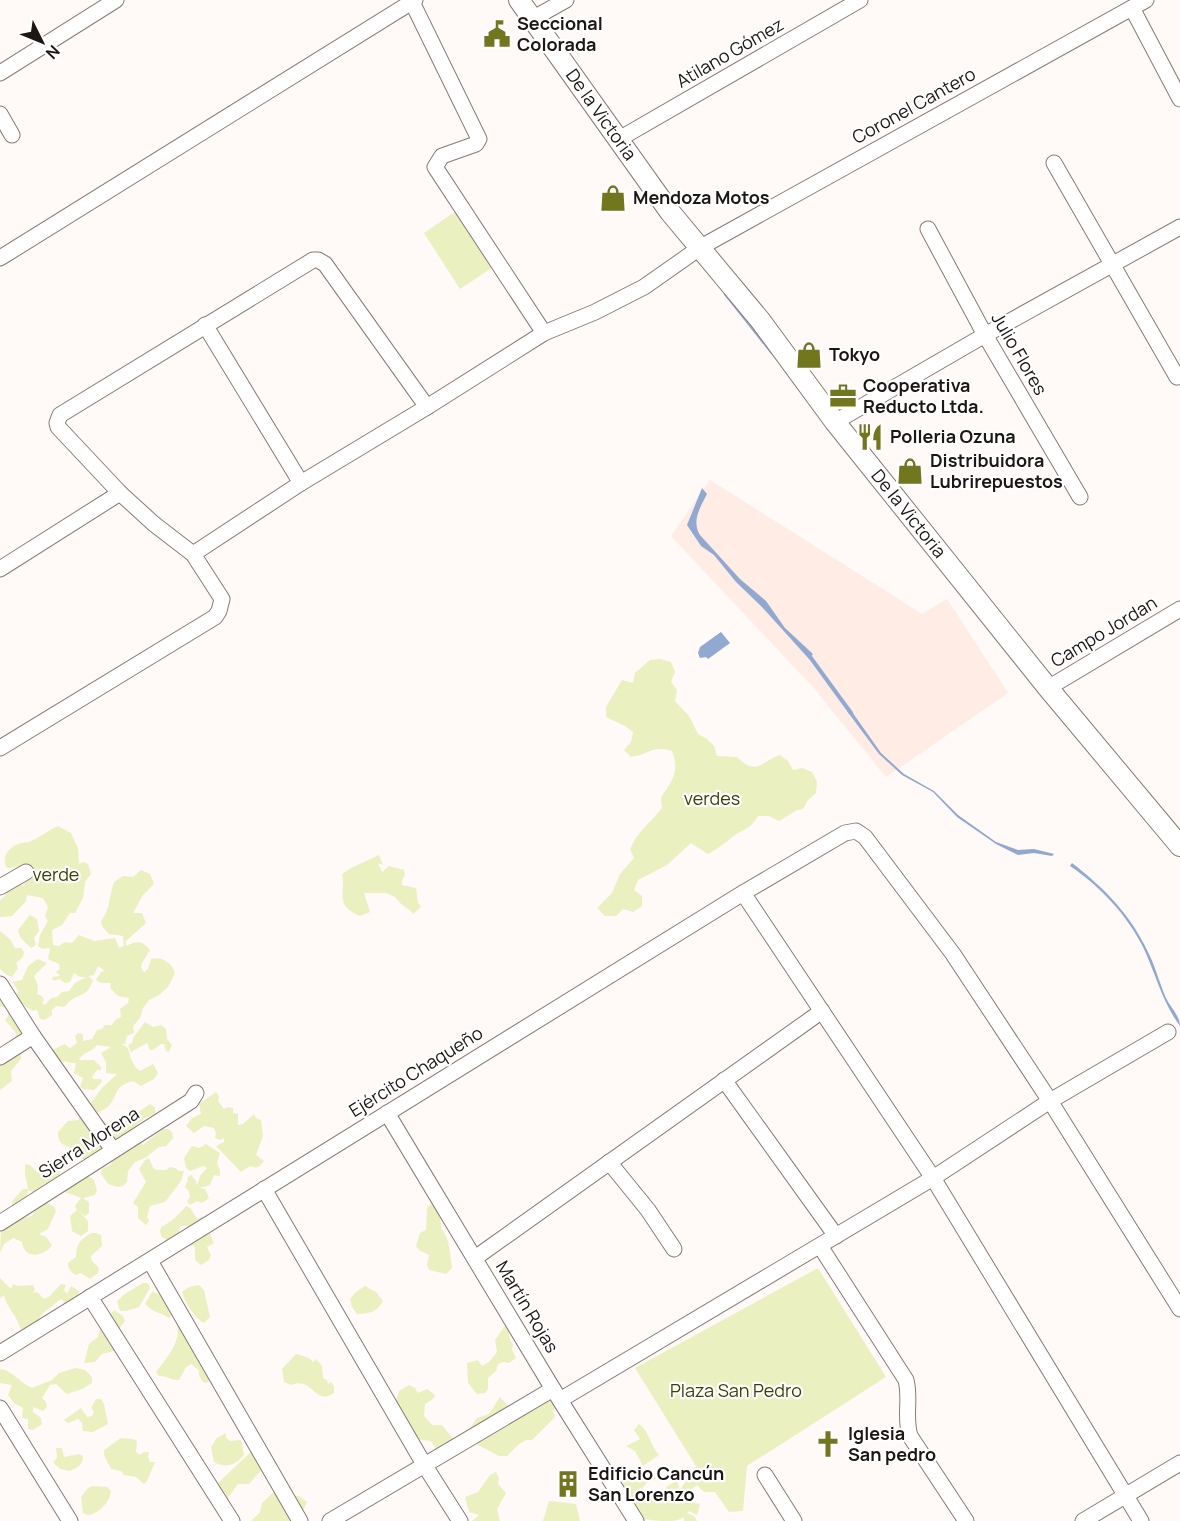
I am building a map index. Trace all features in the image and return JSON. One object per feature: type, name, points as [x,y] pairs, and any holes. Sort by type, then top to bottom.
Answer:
[{"type":"main road","name":"De la Victoria","points":[[519,0],[670,212],[760,320],[835,422],[1048,688],[1180,846]]},
{"type":"street","points":[[0,73],[116,0]]},
{"type":"street","points":[[532,19],[566,0]]},
{"type":"street","name":"Atilano Gómez","points":[[619,139],[860,0]]},
{"type":"street","name":"Coronel Cantero","points":[[193,554],[301,483],[544,333],[595,312],[645,287],[701,247],[1146,0]]},
{"type":"street","points":[[0,258],[414,1],[479,139],[476,144],[442,156],[435,167],[544,333]]},
{"type":"street","points":[[1132,8],[1180,99]]},
{"type":"street","points":[[0,114],[12,135]]},
{"type":"street","points":[[1053,163],[1178,377]]},
{"type":"street","points":[[835,422],[985,335],[1180,227]]},
{"type":"street","name":"Julio Flores","points":[[928,229],[985,335],[1080,496]]},
{"type":"street","points":[[0,748],[215,617],[222,604],[222,599],[193,554],[154,524],[120,493],[58,427],[60,415],[313,260],[325,264],[427,407]]},
{"type":"street","points":[[205,325],[301,483]]},
{"type":"street","points":[[0,569],[120,493]]},
{"type":"street","name":"Campo Jordan","points":[[1048,688],[1180,609]]},
{"type":"street","name":"Ejército Chaqueño","points":[[0,1353],[743,893],[846,832],[856,831],[866,837],[953,954],[1050,1101]]},
{"type":"street","points":[[0,887],[26,872]]},
{"type":"street","points":[[743,893],[933,1178],[1141,1521]]},
{"type":"street","points":[[0,984],[33,1036],[113,1150]]},
{"type":"street","points":[[475,1258],[822,1011]]},
{"type":"street","points":[[330,1521],[820,1246],[933,1178],[1050,1101],[1168,1032]]},
{"type":"street","points":[[0,1057],[33,1036]]},
{"type":"street","points":[[724,1080],[836,1236]]},
{"type":"street","name":"Sierra Morena","points":[[0,1223],[191,1101],[196,1093]]},
{"type":"street","points":[[1050,1101],[1180,1309]]},
{"type":"street","name":"Martín Rojas","points":[[387,1113],[636,1521]]},
{"type":"street","points":[[609,1162],[648,1210],[674,1248]]},
{"type":"street","points":[[264,1189],[425,1466],[460,1521]]},
{"type":"street","points":[[820,1246],[906,1380],[909,1391],[906,1422],[910,1436],[966,1521]]},
{"type":"street","points":[[150,1261],[300,1521]]},
{"type":"street","points":[[90,1297],[232,1521]]},
{"type":"street","points":[[0,1408],[70,1521]]},
{"type":"street","points":[[1083,1521],[1180,1463]]},
{"type":"street","points":[[765,1475],[794,1521]]},
{"type":"shaded area","points":[[710,480],[922,614],[947,599],[1008,693],[886,777],[813,687],[671,536]]},
{"type":"green space","points":[[459,209],[496,265],[460,289],[424,233]]},
{"type":"green space","name":"verdes","points":[[660,659],[671,662],[675,672],[671,682],[677,690],[675,701],[689,716],[698,734],[714,746],[717,756],[737,757],[754,767],[780,755],[788,761],[793,770],[802,768],[812,772],[817,782],[816,793],[803,809],[779,821],[769,816],[758,816],[749,827],[708,854],[691,843],[667,865],[638,880],[634,890],[642,896],[642,906],[633,912],[623,909],[616,916],[605,916],[597,908],[612,893],[620,874],[634,858],[630,849],[644,827],[662,808],[661,797],[674,776],[675,770],[672,751],[660,749],[631,757],[624,750],[631,742],[633,732],[606,717],[606,707],[622,680],[633,683],[635,673],[650,660]]},
{"type":"green space","points":[[58,826],[71,833],[78,848],[79,864],[83,862],[88,864],[91,874],[85,882],[83,898],[75,913],[70,913],[62,925],[52,930],[53,945],[72,943],[79,935],[94,941],[115,938],[119,948],[124,946],[123,936],[109,934],[101,921],[108,908],[114,882],[123,876],[133,877],[141,870],[150,874],[154,884],[143,895],[133,913],[142,913],[146,923],[126,941],[126,946],[139,942],[150,950],[142,963],[141,968],[144,972],[148,969],[151,959],[155,958],[166,961],[175,973],[168,987],[149,1000],[133,1026],[134,1033],[127,1036],[125,1044],[121,1044],[128,1048],[136,1068],[140,1071],[153,1064],[158,1073],[154,1079],[141,1086],[133,1081],[120,1087],[110,1105],[96,1113],[90,1104],[117,1074],[106,1073],[106,1062],[101,1053],[111,1047],[97,1045],[79,1060],[94,1060],[101,1067],[101,1070],[97,1070],[92,1077],[101,1079],[102,1082],[94,1090],[80,1087],[83,1078],[74,1073],[76,1063],[64,1061],[57,1064],[52,1055],[53,1050],[64,1044],[70,1048],[77,1043],[75,1036],[78,1033],[83,1034],[83,1041],[92,1039],[97,1030],[102,1029],[105,1025],[112,1025],[121,1017],[120,1009],[128,1003],[129,998],[118,996],[110,988],[111,983],[101,983],[96,980],[101,972],[105,971],[98,966],[94,975],[88,976],[93,980],[87,992],[71,1000],[64,1007],[56,1006],[52,1010],[52,1015],[45,1020],[40,1019],[37,1010],[32,1011],[21,1003],[21,1010],[32,1027],[19,1039],[15,1038],[16,1033],[5,1020],[8,1010],[0,1007],[0,992],[17,999],[18,991],[13,982],[22,980],[28,966],[38,959],[47,963],[34,976],[38,986],[37,994],[42,996],[44,1000],[42,1003],[45,1005],[51,998],[69,991],[75,983],[86,977],[80,977],[74,973],[70,982],[65,983],[59,979],[54,981],[52,979],[60,976],[56,972],[60,969],[59,964],[48,959],[50,948],[42,949],[38,946],[40,935],[48,921],[45,916],[48,907],[43,898],[27,895],[26,901],[12,916],[0,917],[0,900],[7,891],[19,883],[23,886],[30,873],[23,866],[7,868],[5,860],[7,852],[14,846],[35,839]]},
{"type":"green space","points":[[379,855],[383,865],[378,863],[382,872],[389,866],[404,870],[402,885],[416,888],[418,903],[421,907],[413,914],[395,897],[386,893],[364,893],[370,912],[360,916],[347,908],[344,903],[342,874]]},
{"type":"green space","name":"verde","points":[[30,915],[37,919],[39,931],[34,938],[36,945],[31,948],[20,937],[18,930]]},
{"type":"green space","points":[[0,931],[10,939],[15,948],[21,948],[24,952],[23,957],[16,963],[18,968],[12,977],[0,969]]},
{"type":"green space","points":[[145,1022],[153,1027],[161,1025],[166,1029],[167,1039],[172,1045],[169,1052],[166,1051],[164,1044],[150,1050],[147,1043],[131,1052],[128,1045],[132,1043]]},
{"type":"green space","points":[[21,1051],[21,1059],[11,1071],[12,1081],[0,1090],[0,1065],[7,1056]]},
{"type":"green space","points":[[216,1092],[219,1096],[218,1101],[224,1109],[233,1108],[233,1113],[238,1114],[238,1125],[243,1124],[254,1114],[261,1120],[263,1136],[256,1155],[264,1161],[258,1167],[250,1166],[241,1172],[216,1146],[224,1142],[224,1138],[220,1140],[215,1138],[214,1128],[204,1126],[194,1133],[186,1126],[192,1118],[201,1114],[199,1104]]},
{"type":"green space","points":[[150,1104],[155,1108],[155,1114],[145,1118],[124,1137],[104,1147],[89,1159],[81,1159],[75,1151],[59,1141],[58,1132],[68,1121],[78,1120],[80,1115],[103,1121],[117,1129]]},
{"type":"green space","points":[[163,1129],[172,1132],[173,1138],[166,1146],[159,1147],[145,1158],[135,1162],[128,1171],[127,1182],[123,1186],[108,1184],[101,1174],[102,1169],[110,1165],[116,1157],[121,1156],[126,1147],[140,1141],[143,1145]]},
{"type":"green space","points":[[206,1144],[220,1153],[217,1163],[220,1176],[214,1175],[210,1185],[199,1188],[205,1189],[209,1198],[202,1203],[197,1201],[190,1205],[187,1201],[190,1197],[189,1191],[185,1187],[187,1178],[191,1175],[197,1186],[200,1176],[207,1168],[203,1166],[190,1171],[186,1168],[184,1158],[192,1146],[199,1148]]},
{"type":"green space","points":[[149,1158],[153,1168],[157,1170],[166,1170],[170,1167],[184,1171],[181,1181],[165,1202],[150,1206],[147,1217],[149,1221],[146,1225],[138,1218],[138,1207],[133,1203],[146,1182],[139,1169]]},
{"type":"green space","points":[[25,1164],[38,1172],[56,1170],[60,1172],[59,1177],[44,1192],[28,1190],[27,1198],[17,1207],[12,1205],[13,1200],[23,1189],[28,1189]]},
{"type":"green space","points":[[86,1174],[94,1180],[97,1190],[95,1195],[83,1198],[89,1202],[89,1213],[85,1216],[79,1211],[88,1221],[88,1231],[81,1236],[72,1231],[70,1216],[77,1210],[75,1206],[81,1198],[65,1192],[65,1187]]},
{"type":"green space","points":[[46,1202],[56,1211],[48,1229],[39,1234],[46,1237],[52,1245],[44,1252],[35,1255],[26,1252],[22,1242],[13,1238],[4,1244],[0,1253],[1,1230],[11,1226],[19,1219],[32,1216],[37,1207]]},
{"type":"green space","points":[[431,1204],[440,1215],[441,1228],[449,1247],[452,1268],[446,1274],[429,1270],[427,1265],[429,1255],[416,1246],[420,1233],[426,1230],[427,1208]]},
{"type":"green space","points":[[186,1206],[198,1219],[202,1216],[209,1226],[214,1243],[207,1247],[211,1255],[209,1260],[201,1265],[195,1260],[195,1247],[187,1243],[193,1226],[180,1226],[179,1233],[168,1241],[162,1237],[160,1232],[161,1227],[175,1218]]},
{"type":"green space","points":[[91,1233],[101,1235],[102,1246],[91,1256],[92,1261],[99,1268],[98,1273],[90,1279],[81,1273],[74,1274],[69,1269],[68,1263],[76,1257],[79,1243]]},
{"type":"green space","name":"Plaza San Pedro","points":[[818,1268],[886,1377],[747,1466],[743,1511],[729,1512],[715,1492],[704,1492],[697,1485],[686,1494],[687,1501],[700,1504],[697,1515],[689,1511],[687,1513],[694,1516],[697,1521],[684,1521],[684,1517],[673,1521],[656,1521],[634,1513],[626,1502],[623,1483],[650,1470],[656,1479],[647,1483],[639,1491],[639,1498],[652,1496],[661,1499],[667,1486],[677,1481],[680,1490],[696,1466],[635,1368]]},
{"type":"green space","points":[[0,1278],[11,1289],[13,1284],[33,1285],[35,1290],[33,1293],[37,1292],[44,1299],[61,1284],[66,1285],[64,1290],[67,1294],[71,1286],[79,1291],[78,1296],[69,1307],[61,1299],[44,1312],[31,1328],[21,1331],[4,1295],[0,1298]]},
{"type":"green space","points":[[143,1283],[148,1283],[150,1288],[139,1307],[120,1311],[117,1301]]},
{"type":"green space","points":[[199,1285],[204,1290],[210,1317],[204,1323],[191,1310],[182,1292],[189,1287]]},
{"type":"green space","points":[[365,1286],[376,1292],[383,1301],[372,1312],[357,1314],[350,1299]]},
{"type":"green space","points":[[152,1292],[162,1297],[167,1303],[173,1314],[169,1318],[145,1304]]},
{"type":"green space","points":[[114,1310],[123,1316],[125,1321],[119,1329],[117,1347],[114,1351],[102,1354],[95,1362],[84,1363],[89,1344],[98,1337],[101,1326]]},
{"type":"green space","points":[[180,1321],[214,1374],[210,1381],[203,1382],[199,1376],[199,1370],[191,1364],[186,1367],[179,1380],[159,1376],[156,1372],[175,1344],[177,1326]]},
{"type":"green space","points":[[505,1326],[510,1328],[509,1337],[516,1358],[509,1363],[498,1364],[496,1371],[488,1378],[488,1389],[485,1393],[477,1394],[468,1383],[467,1363],[478,1360],[482,1366],[489,1362],[497,1352],[495,1340]]},
{"type":"green space","points":[[296,1354],[309,1358],[313,1362],[316,1359],[322,1366],[323,1378],[328,1384],[331,1382],[334,1386],[334,1393],[322,1396],[304,1384],[291,1385],[284,1382],[282,1369]]},
{"type":"green space","points":[[75,1368],[85,1370],[92,1377],[92,1383],[67,1394],[56,1384],[50,1385],[42,1398],[47,1407],[43,1411],[33,1407],[33,1412],[41,1418],[42,1424],[33,1430],[28,1429],[28,1419],[22,1418],[23,1408],[14,1403],[8,1395],[12,1385],[0,1383],[0,1369],[8,1371],[32,1388],[52,1380],[59,1373]]},
{"type":"green space","points":[[409,1385],[418,1393],[427,1389],[435,1395],[425,1404],[424,1416],[432,1425],[442,1425],[454,1440],[438,1452],[431,1441],[416,1439],[409,1427],[410,1424],[400,1412],[396,1400],[399,1391]]},
{"type":"green space","points":[[546,1394],[556,1402],[553,1412],[555,1417],[532,1440],[526,1440],[518,1445],[507,1456],[499,1456],[478,1445],[469,1430],[477,1418],[489,1414],[500,1397],[515,1414]]},
{"type":"green space","points":[[96,1399],[101,1399],[104,1404],[108,1424],[93,1432],[83,1431],[82,1423],[78,1419],[68,1423],[64,1420],[81,1408],[87,1417],[92,1416],[94,1412],[91,1408]]},
{"type":"green space","points":[[639,1424],[646,1431],[659,1455],[643,1466],[635,1451],[626,1446],[640,1439],[634,1430]]},
{"type":"green space","points":[[226,1433],[226,1438],[230,1441],[241,1440],[244,1455],[234,1463],[218,1464],[214,1462],[211,1447],[217,1438]]},
{"type":"green space","points":[[121,1438],[137,1441],[136,1452],[140,1455],[149,1452],[150,1462],[155,1462],[144,1484],[136,1477],[111,1469],[104,1455],[104,1450]]},
{"type":"green space","points":[[56,1448],[62,1448],[64,1457],[79,1454],[83,1456],[81,1464],[70,1471],[60,1469],[53,1462],[57,1458]]},
{"type":"green space","points":[[254,1449],[263,1468],[249,1484],[238,1484],[221,1507],[216,1492],[219,1482]]},
{"type":"green space","points":[[496,1472],[499,1478],[498,1484],[506,1493],[497,1509],[500,1521],[472,1521],[479,1515],[469,1512],[465,1497],[478,1492],[490,1475]]},
{"type":"green space","points":[[92,1486],[107,1487],[111,1491],[103,1507],[88,1515],[83,1513],[81,1497]]},
{"type":"green space","points":[[277,1489],[299,1496],[307,1502],[302,1513],[304,1521],[251,1521],[260,1512],[262,1503]]},
{"type":"green space","points":[[549,1501],[576,1504],[580,1521],[543,1521]]},
{"type":"water","points":[[702,488],[707,494],[696,524],[700,535],[740,579],[766,601],[785,628],[813,654],[809,659],[736,582],[714,555],[701,546],[687,525]]},
{"type":"water","points":[[721,632],[730,643],[708,659],[700,658],[698,653],[700,647]]},
{"type":"water","points":[[850,709],[881,753],[904,774],[934,791],[958,815],[996,842],[1018,850],[1034,849],[1054,854],[1052,856],[1034,853],[1018,855],[996,844],[957,817],[933,792],[902,775],[879,754],[847,711]]},
{"type":"water","points":[[1072,863],[1105,892],[1124,913],[1140,937],[1180,1026],[1164,998],[1143,947],[1129,924],[1102,892],[1070,866]]},
{"type":"waterway","points":[[726,294],[772,352]]},
{"type":"waterway","points":[[808,654],[851,713]]},
{"type":"place","name":"Seccional Colorada","points":[[497,34]]},
{"type":"place","name":"Mendoza Motos","points":[[613,198]]},
{"type":"place","name":"Tokyo","points":[[809,355]]},
{"type":"place","name":"Cooperativa Reducto Ltda.","points":[[843,396]]},
{"type":"place","name":"Polleria Ozuna","points":[[870,437]]},
{"type":"place","name":"Distribuidora Lubrirepuestos","points":[[910,471]]},
{"type":"place","name":"Iglesia San pedro","points":[[828,1444]]},
{"type":"place","name":"Edificio Cancún San Lorenzo","points":[[568,1484]]}]
